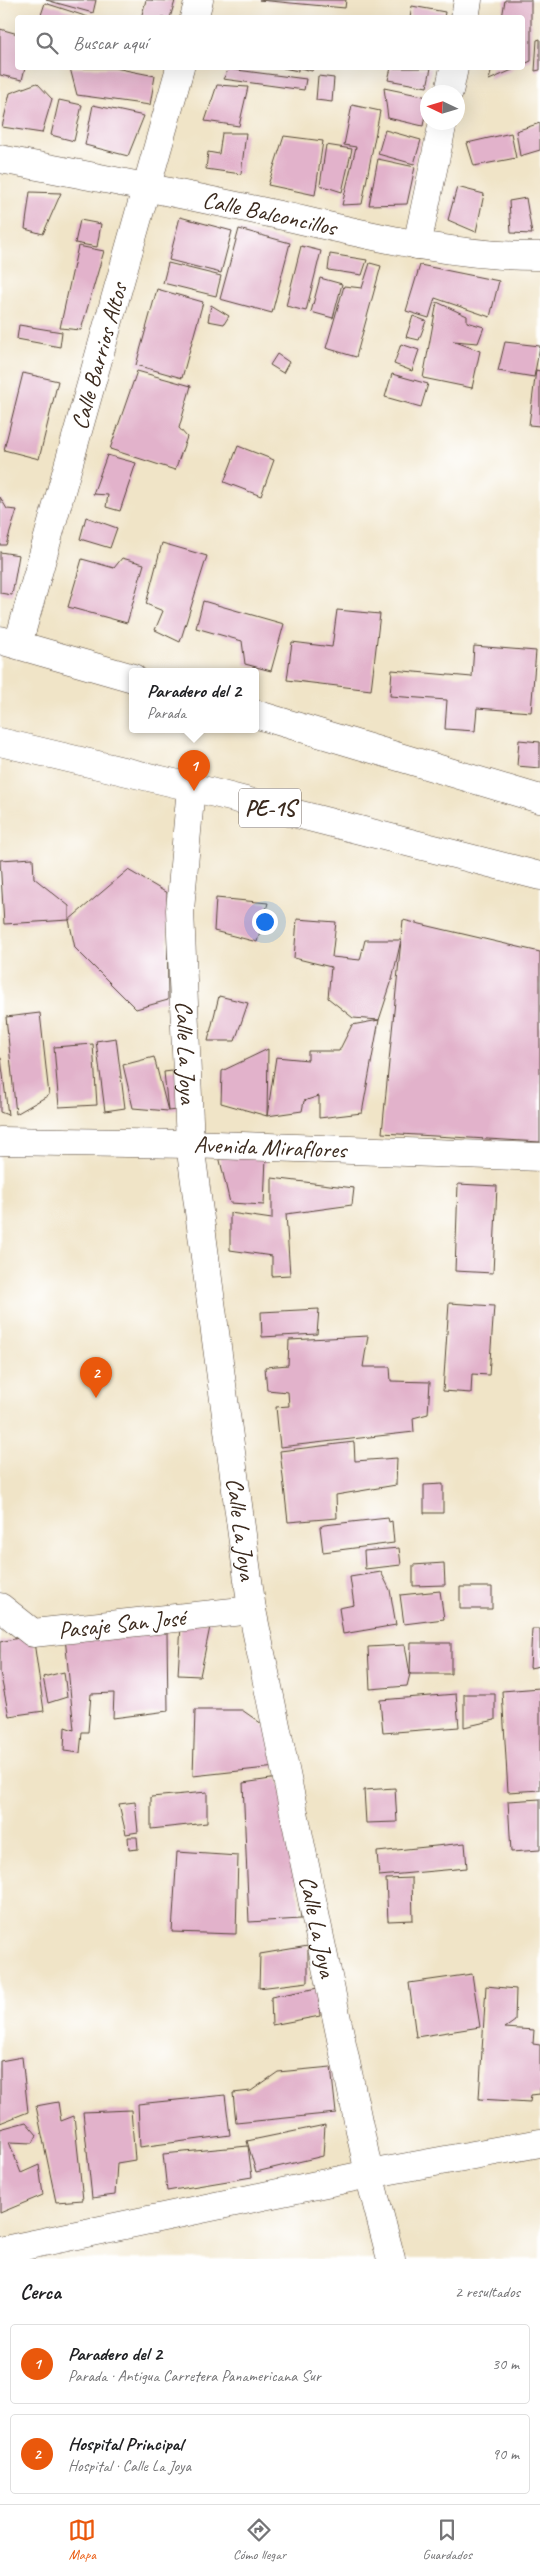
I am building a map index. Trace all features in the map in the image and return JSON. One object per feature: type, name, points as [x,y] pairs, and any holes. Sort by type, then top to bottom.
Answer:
[{"type":"main road","points":[[195,15],[199,0]]},
{"type":"main road","points":[[465,15],[468,0]]},
{"type":"main road","name":"Calle Barrios Altos","points":[[9,642],[147,186],[179,70]]},
{"type":"main road","points":[[450,85],[454,70]]},
{"type":"main road","points":[[417,245],[441,130]]},
{"type":"main road","name":"Calle Balconcillos","points":[[0,159],[147,186],[417,245],[511,256],[540,256]]},
{"type":"main road","points":[[9,642],[129,677]]},
{"type":"main road","points":[[259,715],[540,799]]},
{"type":"main road","name":"PE-1S","points":[[0,742],[540,876]]},
{"type":"main road","name":"Calle La Joya","points":[[191,788],[180,910],[190,1144],[252,1610],[369,2174],[391,2259]]},
{"type":"main road","name":"Avenida Miraflores","points":[[0,1141],[190,1144],[540,1156]]},
{"type":"main road","name":"Pasaje San José","points":[[0,1607],[33,1633],[252,1610]]},
{"type":"main road","points":[[0,2251],[41,2251],[369,2174],[540,2143]]},
{"type":"building","points":[[46,0],[96,0],[93,13]]},
{"type":"building","points":[[146,0],[175,1],[171,15],[142,15]]},
{"type":"building","points":[[259,0],[346,0],[345,8]]},
{"type":"building","points":[[505,0],[531,0],[531,61],[525,64],[525,15],[502,15]]},
{"type":"building","points":[[45,3],[82,15],[41,15]]},
{"type":"building","points":[[412,6],[445,12],[444,15],[410,15]]},
{"type":"building","points":[[0,29],[15,33],[15,70],[24,70],[22,80],[0,75]]},
{"type":"building","points":[[540,39],[540,70],[535,71],[537,40]]},
{"type":"building","points":[[71,70],[125,70],[155,76],[150,105],[77,95]]},
{"type":"building","points":[[228,70],[237,70],[306,79],[304,90],[223,79]]},
{"type":"building","points":[[390,70],[431,70],[427,85],[420,86],[388,80]]},
{"type":"building","points":[[492,70],[512,70],[489,80]]},
{"type":"building","points":[[318,76],[334,78],[332,102],[316,100]]},
{"type":"building","points":[[37,83],[52,99],[42,133],[2,127],[10,93]]},
{"type":"building","points":[[217,85],[248,87],[239,126],[205,121]]},
{"type":"building","points":[[384,88],[420,95],[420,125],[388,118]]},
{"type":"building","points":[[59,100],[82,105],[74,141],[51,135]]},
{"type":"building","points":[[93,105],[144,116],[128,156],[85,145]]},
{"type":"building","points":[[352,105],[380,111],[362,204],[342,205],[356,147],[344,145]]},
{"type":"building","points":[[540,123],[540,150],[520,156],[516,131]]},
{"type":"building","points":[[385,130],[421,140],[414,164],[378,154]]},
{"type":"building","points":[[222,133],[246,133],[241,174],[206,169],[208,152],[219,154]]},
{"type":"building","points":[[511,133],[516,158],[474,166],[467,143]]},
{"type":"building","points":[[284,136],[323,141],[315,195],[268,185]]},
{"type":"building","points":[[326,145],[352,149],[342,192],[320,185]]},
{"type":"building","points":[[378,159],[415,167],[407,204],[369,205]]},
{"type":"building","points":[[457,187],[484,194],[476,232],[448,220]]},
{"type":"building","points":[[30,192],[61,193],[43,234],[25,229]]},
{"type":"building","points":[[526,198],[532,234],[511,233],[509,201]]},
{"type":"building","points":[[180,217],[232,231],[221,273],[169,260]]},
{"type":"building","points":[[80,220],[101,224],[97,247],[75,243]]},
{"type":"building","points":[[239,229],[290,243],[272,313],[220,299]]},
{"type":"building","points":[[78,246],[104,251],[81,330],[60,328]]},
{"type":"building","points":[[301,246],[321,251],[306,311],[286,306]]},
{"type":"building","points":[[330,254],[367,260],[362,275],[328,270]]},
{"type":"building","points":[[168,263],[221,276],[216,296],[163,283]]},
{"type":"building","points":[[370,263],[381,266],[356,357],[326,348],[344,286],[362,288]]},
{"type":"building","points":[[420,265],[499,281],[490,317],[435,298],[429,318],[406,311]]},
{"type":"building","points":[[320,278],[342,284],[333,318],[311,312]]},
{"type":"building","points":[[157,289],[203,302],[182,378],[136,365]]},
{"type":"building","points":[[437,302],[467,316],[467,322],[484,327],[478,343],[453,341],[480,351],[472,388],[423,378]]},
{"type":"building","points":[[211,305],[229,316],[224,324],[208,321]]},
{"type":"building","points":[[413,316],[426,321],[419,340],[406,337]]},
{"type":"building","points":[[19,325],[62,332],[60,347],[17,339]]},
{"type":"building","points":[[505,342],[540,346],[534,377],[498,371]]},
{"type":"building","points":[[401,344],[419,350],[412,371],[394,364]]},
{"type":"building","points":[[277,354],[289,362],[283,373],[270,365]]},
{"type":"building","points":[[536,370],[540,371],[540,426],[529,425]]},
{"type":"building","points":[[137,371],[191,386],[179,428],[187,437],[175,470],[110,449]]},
{"type":"building","points":[[23,373],[58,381],[39,459],[4,450]]},
{"type":"building","points":[[392,374],[428,384],[421,407],[385,397]]},
{"type":"building","points":[[238,446],[274,460],[261,496],[224,482]]},
{"type":"building","points":[[107,455],[136,463],[120,511],[106,507],[108,495],[93,494]]},
{"type":"building","points":[[0,497],[7,509],[17,510],[6,545],[0,545]]},
{"type":"building","points":[[86,517],[117,528],[110,548],[80,539]]},
{"type":"building","points":[[162,543],[207,556],[180,642],[155,630],[163,611],[146,604]]},
{"type":"building","points":[[0,552],[19,555],[12,595],[0,593]]},
{"type":"building","points":[[122,558],[144,564],[127,623],[68,607],[82,559],[114,568]]},
{"type":"building","points":[[203,601],[284,624],[271,671],[245,664],[242,641],[196,628]]},
{"type":"building","points":[[337,610],[380,614],[371,690],[287,680],[292,642],[332,647]]},
{"type":"building","points":[[474,646],[536,651],[531,712],[477,708],[475,731],[445,729],[447,700],[390,696],[392,670],[472,677]]},
{"type":"building","points":[[519,740],[540,742],[540,768],[517,766]]},
{"type":"building","points":[[33,858],[34,878],[69,906],[69,920],[4,924],[0,860]]},
{"type":"building","points":[[128,870],[167,893],[168,1000],[136,1009],[75,948],[69,920]]},
{"type":"building","points":[[216,898],[268,903],[257,942],[214,931]]},
{"type":"building","points":[[297,919],[336,922],[332,957],[360,960],[365,940],[401,940],[392,980],[379,1020],[353,1018],[328,998],[331,967],[294,958]]},
{"type":"building","points":[[403,920],[540,952],[540,1142],[382,1133]]},
{"type":"building","points":[[219,996],[248,1003],[235,1041],[208,1041]]},
{"type":"building","points":[[40,1013],[49,1095],[16,1114],[6,1017]]},
{"type":"building","points":[[379,1020],[362,1113],[319,1118],[319,1096],[304,1101],[302,1111],[267,1116],[276,1057],[308,1060],[308,1051],[339,1051],[352,1025]]},
{"type":"building","points":[[116,1038],[125,1108],[105,1111],[96,1041]]},
{"type":"building","points":[[93,1044],[97,1105],[59,1107],[54,1047]]},
{"type":"building","points":[[268,1049],[267,1116],[221,1103],[222,1071]]},
{"type":"building","points":[[154,1057],[168,1111],[133,1108],[123,1065]]},
{"type":"building","points":[[1,1058],[8,1115],[0,1112]]},
{"type":"building","points":[[180,1070],[184,1109],[168,1111],[164,1072]]},
{"type":"building","points":[[219,1156],[266,1157],[264,1205],[230,1203]]},
{"type":"building","points":[[272,1178],[354,1188],[352,1205],[286,1214],[290,1275],[272,1276],[272,1256],[230,1250],[230,1213],[272,1219]]},
{"type":"building","points":[[458,1184],[497,1186],[493,1273],[455,1271]]},
{"type":"building","points":[[449,1303],[494,1306],[489,1375],[472,1374],[471,1393],[443,1391]]},
{"type":"building","points":[[319,1309],[317,1334],[262,1337],[261,1312]]},
{"type":"building","points":[[368,1336],[363,1367],[390,1367],[391,1381],[430,1382],[428,1414],[413,1418],[414,1432],[280,1447],[276,1407],[289,1406],[288,1392],[267,1390],[265,1367],[288,1365],[289,1340]]},
{"type":"building","points":[[354,1442],[355,1461],[397,1458],[396,1485],[336,1495],[337,1518],[288,1522],[280,1451]]},
{"type":"building","points":[[443,1484],[443,1513],[424,1513],[424,1485]]},
{"type":"building","points":[[388,1518],[389,1522],[392,1521],[394,1543],[323,1552],[320,1527]]},
{"type":"building","points":[[399,1548],[401,1565],[365,1569],[364,1551]]},
{"type":"building","points":[[444,1563],[445,1585],[413,1586],[413,1565]]},
{"type":"building","points":[[381,1572],[390,1590],[396,1625],[343,1634],[339,1608],[354,1605],[350,1577]]},
{"type":"building","points":[[460,1587],[492,1587],[492,1609],[460,1609]]},
{"type":"building","points":[[440,1591],[444,1619],[404,1624],[400,1595]]},
{"type":"building","points":[[211,1622],[200,1676],[178,1675],[181,1625]]},
{"type":"building","points":[[532,1629],[540,1629],[540,1666],[530,1668]]},
{"type":"building","points":[[167,1633],[168,1711],[113,1718],[114,1693],[91,1694],[88,1732],[82,1732],[80,1753],[64,1751],[65,1727],[74,1730],[65,1637]]},
{"type":"building","points":[[33,1635],[44,1711],[9,1716],[0,1672],[0,1642]]},
{"type":"building","points":[[411,1643],[451,1643],[451,1674],[410,1674]]},
{"type":"building","points":[[405,1645],[410,1674],[407,1686],[370,1689],[368,1647]]},
{"type":"building","points":[[64,1672],[67,1697],[48,1703],[43,1677]]},
{"type":"building","points":[[540,1688],[540,1790],[508,1792],[502,1691]]},
{"type":"building","points":[[456,1694],[459,1727],[383,1733],[380,1700]]},
{"type":"building","points":[[464,1694],[495,1694],[495,1720],[464,1727]]},
{"type":"building","points":[[195,1710],[242,1710],[272,1731],[276,1767],[193,1776]]},
{"type":"building","points":[[278,1778],[287,1804],[301,1919],[249,1922],[243,1783]]},
{"type":"building","points":[[395,1788],[397,1822],[366,1823],[364,1790]]},
{"type":"building","points":[[207,1792],[207,1823],[151,1829],[151,1797]]},
{"type":"building","points":[[540,1799],[540,1850],[511,1852],[508,1801]]},
{"type":"building","points":[[135,1802],[138,1832],[126,1834],[119,1804]]},
{"type":"building","points":[[128,1837],[137,1837],[138,1849],[129,1850]]},
{"type":"building","points":[[465,1843],[467,1868],[379,1876],[377,1852]]},
{"type":"building","points":[[177,1852],[238,1856],[236,1934],[172,1932]]},
{"type":"building","points":[[412,1878],[413,1920],[388,1921],[386,1879]]},
{"type":"building","points":[[308,1946],[308,1982],[259,1988],[260,1954]]},
{"type":"building","points":[[472,1974],[480,2027],[416,2037],[409,1983]]},
{"type":"building","points":[[486,1986],[516,1989],[515,2021],[505,2028],[534,2030],[533,2044],[540,2045],[540,2094],[531,2095],[530,2102],[479,2099]]},
{"type":"building","points":[[318,1988],[320,2016],[272,2025],[271,1997]]},
{"type":"building","points":[[22,2057],[28,2112],[0,2123],[0,2061]]},
{"type":"building","points":[[331,2067],[336,2113],[236,2123],[233,2093],[251,2091],[278,2072]]},
{"type":"building","points":[[225,2095],[230,2135],[140,2147],[138,2104]]},
{"type":"building","points":[[58,2102],[61,2121],[74,2116],[83,2200],[56,2202],[36,2106]]},
{"type":"building","points":[[131,2110],[135,2160],[117,2163],[115,2195],[92,2198],[83,2112]]},
{"type":"building","points":[[26,2122],[37,2135],[33,2143],[9,2142],[21,2173],[39,2165],[43,2195],[0,2213],[0,2129]]},
{"type":"building","points":[[325,2125],[323,2156],[256,2172],[247,2141]]},
{"type":"building","points":[[248,2146],[252,2177],[167,2191],[163,2154]]},
{"type":"place","name":"Paradero del 2","points":[[194,791]]},
{"type":"place","name":"Hospital Principal","points":[[96,1398]]}]
